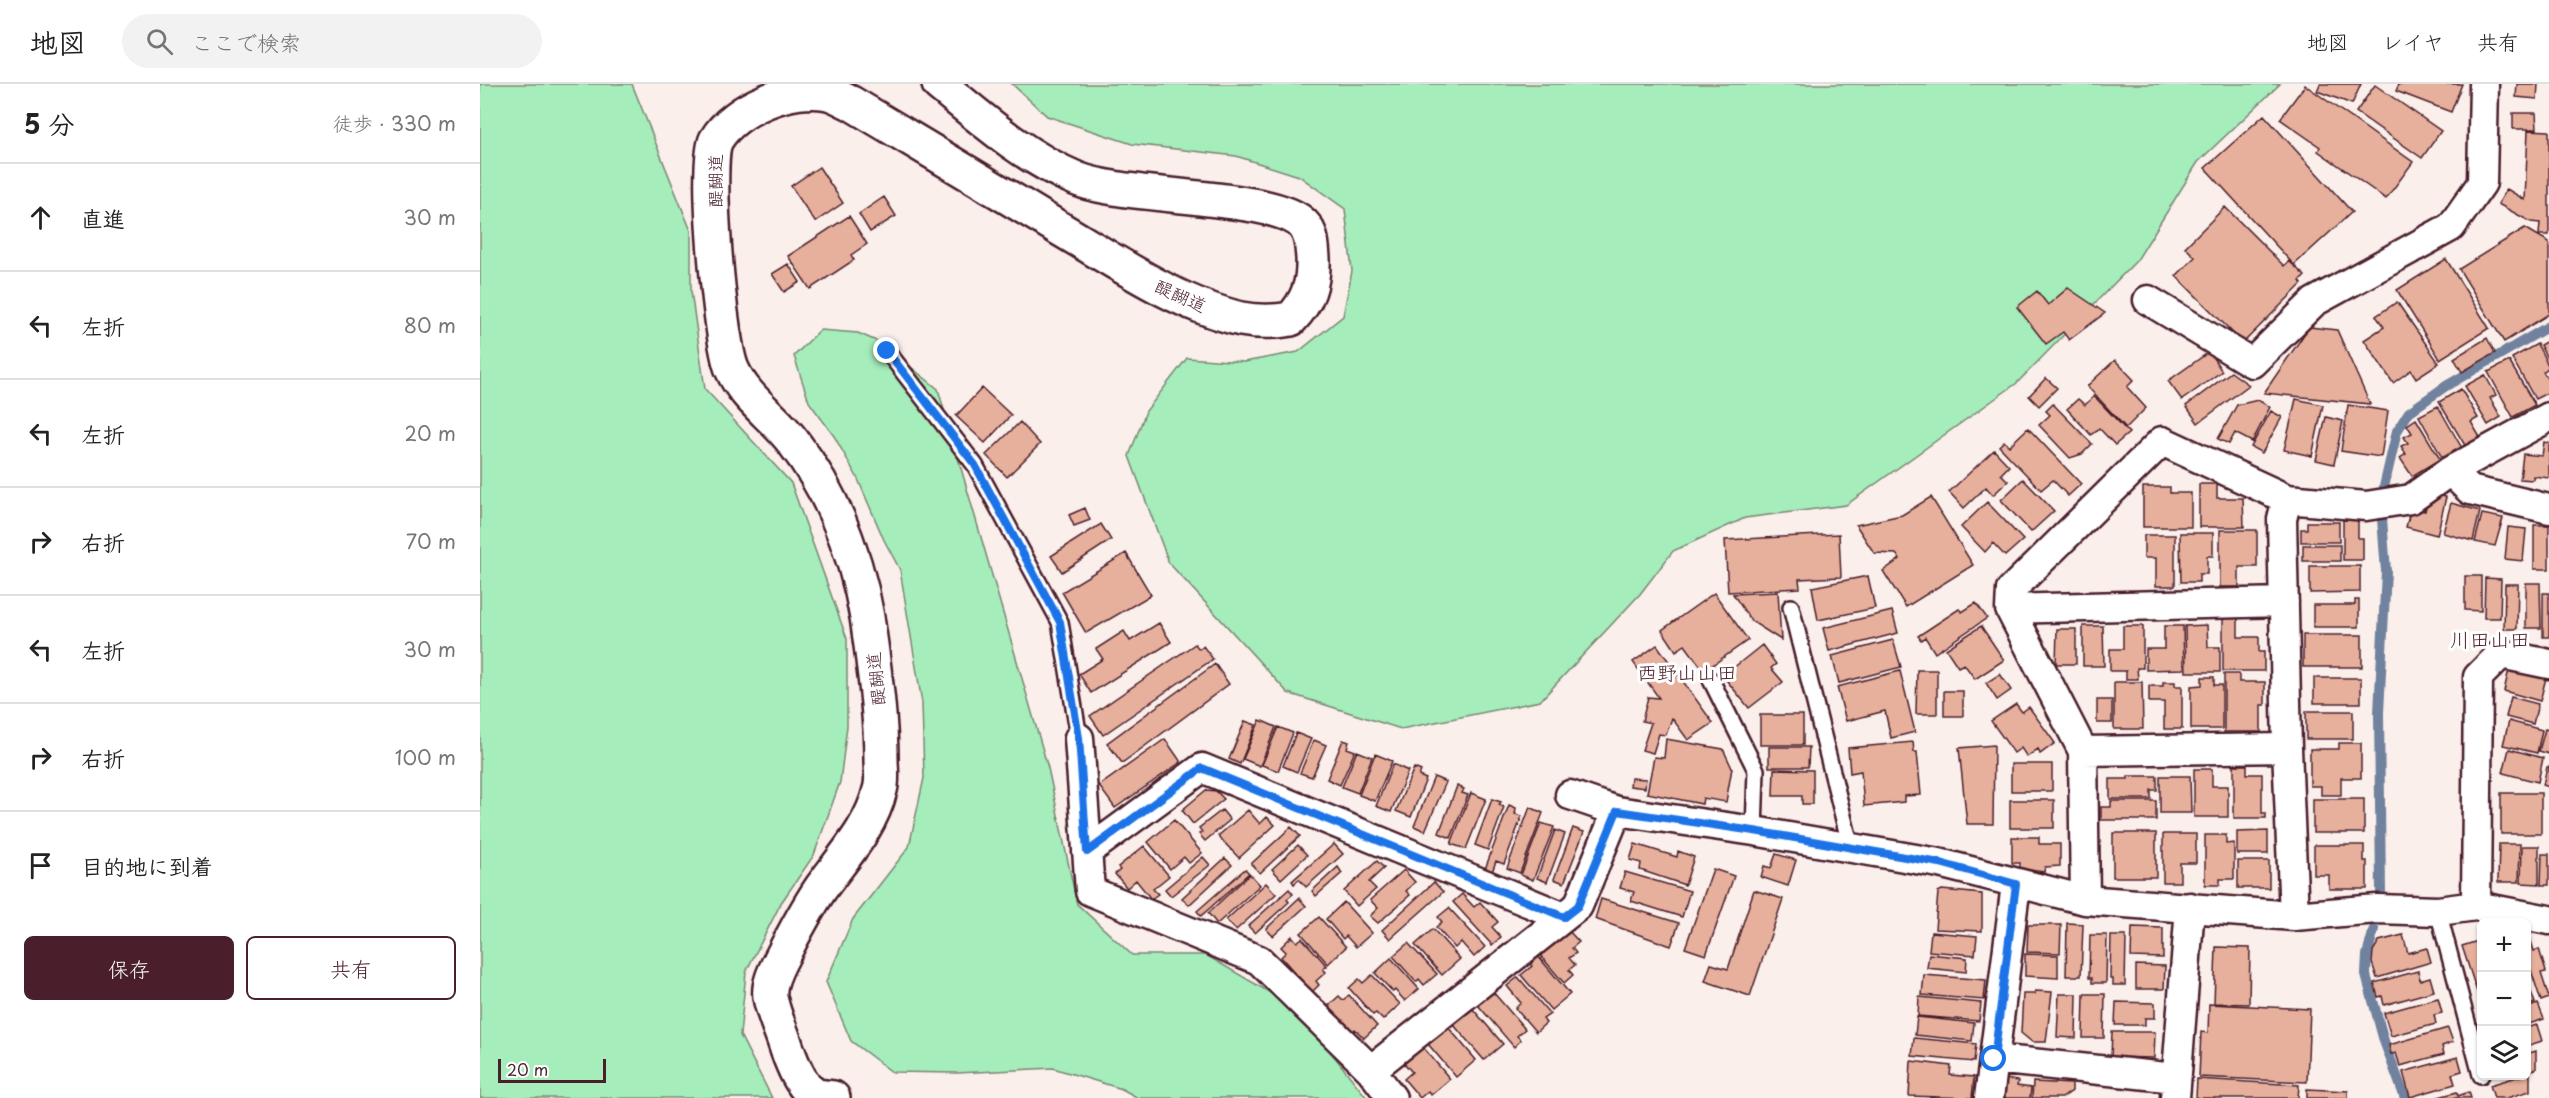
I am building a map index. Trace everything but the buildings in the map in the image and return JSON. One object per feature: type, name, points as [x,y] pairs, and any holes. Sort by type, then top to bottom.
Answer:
[{"type":"main road","name":"醍醐道","points":[[833,1098],[815,1095],[801,1079],[790,1057],[770,995],[773,974],[787,947],[808,908],[868,822],[881,788],[881,743],[871,641],[861,580],[843,533],[814,471],[792,440],[752,399],[732,369],[724,333],[712,193],[715,141],[731,122],[753,107],[780,96],[807,92],[828,93],[851,103],[1121,265],[1171,292],[1216,310],[1242,319],[1272,322],[1291,320],[1303,306],[1311,288],[1314,271],[1311,236],[1302,222],[1283,212],[1250,204],[1125,191],[1078,180],[1000,135],[939,84]]},
{"type":"street","points":[[2148,300],[2252,363],[2314,302],[2451,227],[2482,183],[2484,84]]},
{"type":"street","points":[[2085,900],[2083,751],[2010,609],[2011,590],[2162,441],[2287,499],[2366,506],[2410,499],[2450,471],[2549,417]]},
{"type":"street","points":[[2450,471],[2470,490],[2549,509]]},
{"type":"street","points":[[2287,499],[2282,519],[2287,748],[2294,916]]},
{"type":"street","points":[[2010,609],[2284,602]]},
{"type":"street","points":[[2476,906],[2478,677],[2501,654],[2549,664]]},
{"type":"street","points":[[1079,738],[1089,891],[1259,960],[1371,1070],[1392,1098]]},
{"type":"street","points":[[2083,751],[2287,748]]},
{"type":"street","points":[[1087,852],[1202,768],[1564,917]]},
{"type":"street","points":[[1570,795],[1617,811],[1754,831],[1940,863],[2085,900],[2294,916],[2377,909],[2438,911],[2476,906],[2549,920]]},
{"type":"street","points":[[1371,1070],[1578,906],[1617,811]]},
{"type":"street","points":[[1989,1098],[2016,884]]},
{"type":"street","points":[[1994,1059],[2175,1088],[2190,907]]},
{"type":"lane","points":[[887,351],[975,465],[1060,622],[1079,738]]},
{"type":"lane","points":[[1791,607],[1851,848]]},
{"type":"lane","points":[[1711,680],[1756,770],[1754,831]]},
{"type":"lane","points":[[2438,911],[2477,1060]]},
{"type":"green space","points":[[480,84],[632,84],[691,231],[691,291],[705,389],[791,483],[847,639],[847,726],[840,782],[814,855],[781,903],[746,972],[740,1035],[772,1098],[480,1098]]},
{"type":"green space","points":[[1012,84],[2280,84],[2198,162],[2137,260],[2017,383],[1846,505],[1745,518],[1673,551],[1640,594],[1540,701],[1401,729],[1288,693],[1169,563],[1129,456],[1146,411],[1187,358],[1244,362],[1298,352],[1343,316],[1352,271],[1345,209],[1299,176],[1236,156],[1132,144],[1047,116]]},
{"type":"green space","points":[[820,330],[858,333],[881,343],[938,389],[1048,768],[1077,904],[1132,955],[1206,955],[1296,1008],[1367,1098],[1138,1098],[1122,1089],[1053,1068],[957,1073],[892,1072],[851,1041],[826,982],[853,919],[909,847],[924,778],[922,703],[900,570],[884,540],[857,477],[834,436],[809,402],[794,356]]},
{"type":"waterway","points":[[2384,487],[2397,431],[2409,412],[2446,386],[2549,326]]},
{"type":"waterway","points":[[2381,891],[2379,713],[2386,571],[2382,519]]},
{"type":"waterway","points":[[2374,929],[2367,955],[2366,975],[2384,1041],[2405,1098]]},
{"type":"district","name":"川田山田","points":[[2490,639]]},
{"type":"district","name":"西野山山田","points":[[1687,672]]},
{"type":"route","points":[[887,351],[975,465],[1060,622],[1079,738],[1087,852],[1202,768],[1564,917],[1578,906],[1617,811],[1754,831],[1940,863],[2016,884],[1994,1059]]}]
